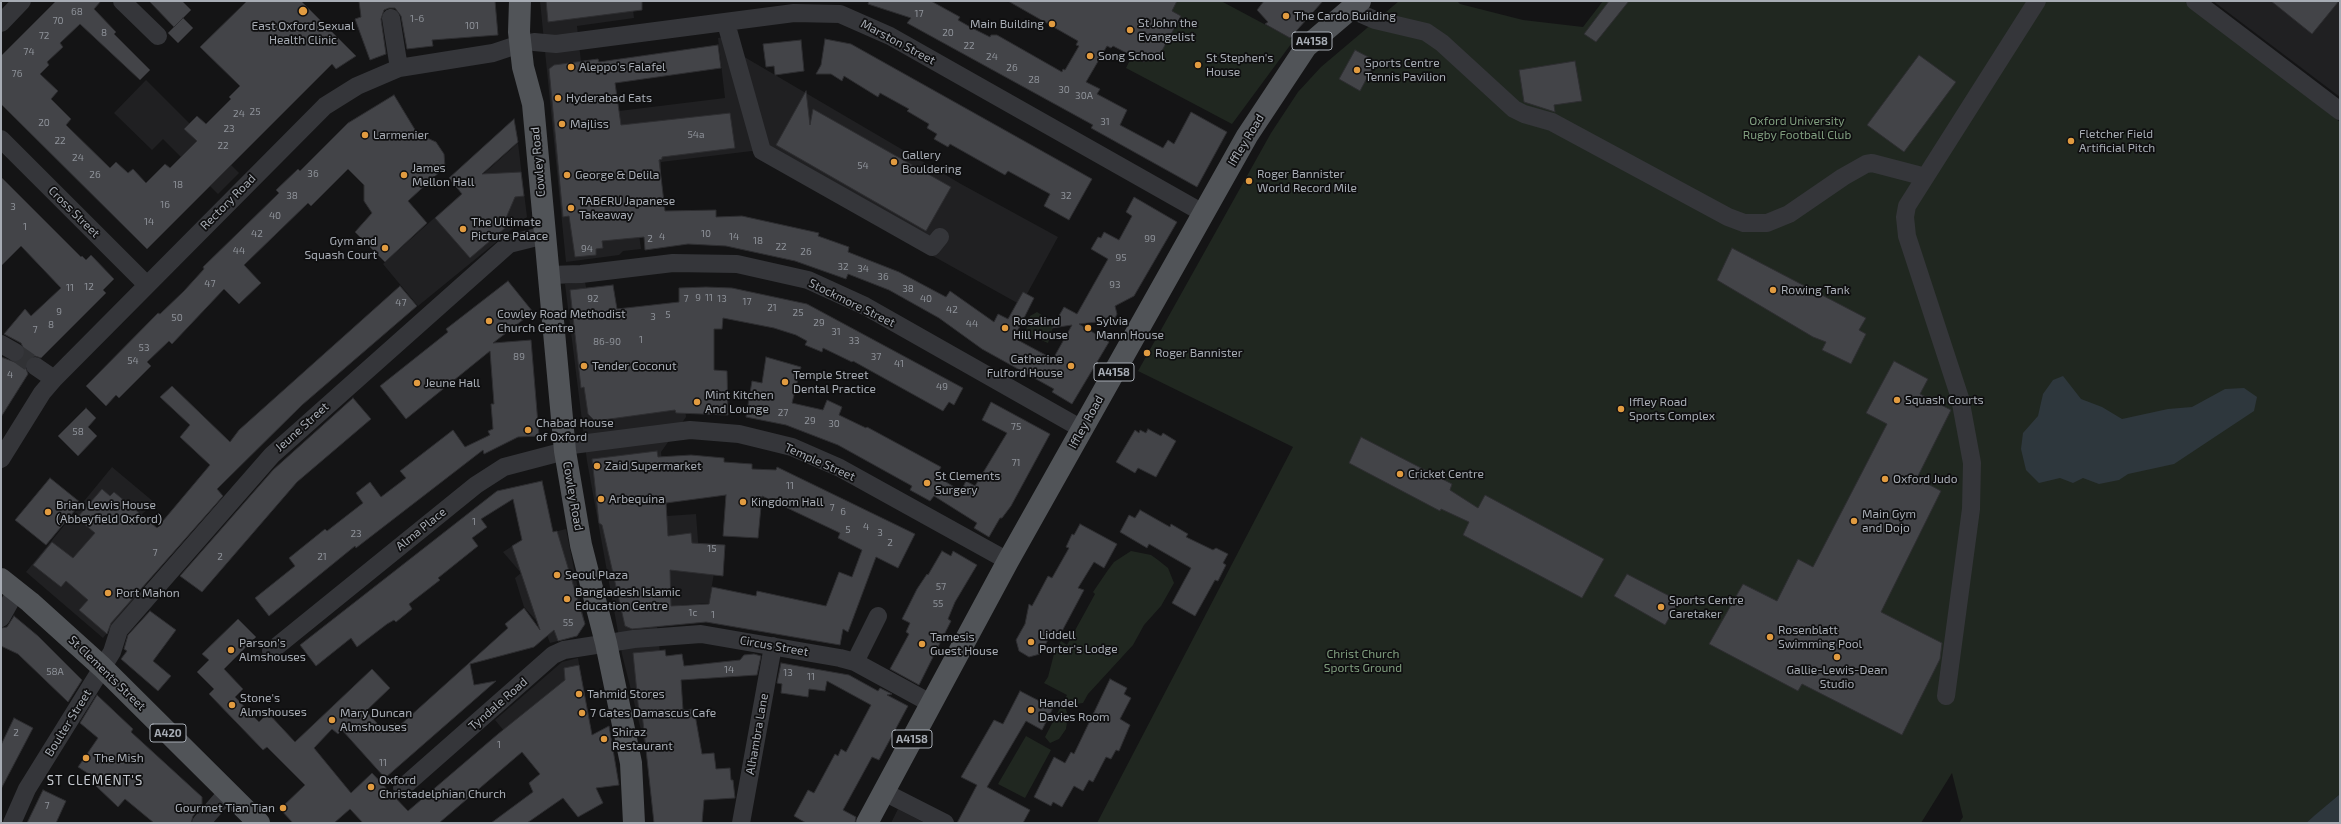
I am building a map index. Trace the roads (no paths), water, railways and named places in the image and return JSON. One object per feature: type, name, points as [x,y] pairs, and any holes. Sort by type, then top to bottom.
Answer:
[{"type":"main road","name":"Cowley Road","points":[[520,1],[527,43],[535,64],[531,94],[565,449],[581,545],[606,643],[631,763],[634,823]]},
{"type":"main road","name":"Cowley Road","points":[[527,1],[527,43]]},
{"type":"main road","name":"Iffley Road","points":[[867,823],[1008,561],[1247,136],[1306,47],[1355,5]]},
{"type":"main road","name":"St Clements Street","points":[[9,585],[102,667],[259,823]]},
{"type":"street","points":[[1,23],[22,1]]},
{"type":"street","points":[[122,1],[158,36]]},
{"type":"street","points":[[1946,696],[1971,509],[1972,463],[1960,398],[1905,228],[1907,206],[2037,1]]},
{"type":"street","points":[[2195,1],[2340,111]]},
{"type":"street","points":[[1355,5],[1375,20],[1426,32],[1442,43],[1514,109],[1524,114],[1552,122],[1728,217],[1744,223],[1767,223],[1783,217],[1848,173],[1866,164],[1872,163],[1918,175],[1924,179]]},
{"type":"street","name":"Marston Street","points":[[527,43],[556,44],[794,13],[840,14],[890,36],[1203,213]]},
{"type":"street","points":[[391,18],[399,68]]},
{"type":"street","points":[[726,23],[762,151],[932,247],[940,237]]},
{"type":"street","name":"Rectory Road","points":[[1,459],[42,393],[54,379],[325,106],[357,86],[399,68],[493,53],[527,43]]},
{"type":"street","name":"Cross Street","points":[[1,139],[147,285]]},
{"type":"street","name":"Jeune Street","points":[[102,667],[112,652],[119,630],[272,455],[509,244],[545,235]]},
{"type":"street","name":"Stockmore Street","points":[[549,275],[581,274],[673,263],[737,264],[808,280],[865,306],[1082,429]]},
{"type":"street","points":[[35,366],[54,379]]},
{"type":"street","name":"Temple Street","points":[[565,449],[690,430],[739,434],[792,447],[840,468],[1008,561]]},
{"type":"street","name":"Alma Place","points":[[270,651],[476,485],[504,467],[565,449]]},
{"type":"street","points":[[1,618],[9,585]]},
{"type":"street","points":[[855,662],[878,616]]},
{"type":"street","name":"Circus Street","points":[[606,643],[634,639],[701,634],[840,658],[855,662],[932,704]]},
{"type":"street","name":"Tyndale Road","points":[[402,788],[554,655],[564,650],[606,643]]},
{"type":"street","name":"Alhambra Lane","points":[[741,823],[773,646]]},
{"type":"street","name":"Boulter Street","points":[[12,823],[27,789],[102,667]]},
{"type":"street","points":[[201,823],[228,792]]},
{"type":"street","points":[[884,792],[945,823]]},
{"type":"tunnel","points":[[15,352],[35,366]]},
{"type":"place","name":"East Oxford Sexual Health Clinic","points":[[303,11]]},
{"type":"place","name":"The Cardo Building","points":[[1286,16]]},
{"type":"place","name":"Main Building","points":[[1052,24]]},
{"type":"place","name":"St John the Evangelist","points":[[1130,30]]},
{"type":"place","name":"Song School","points":[[1090,56]]},
{"type":"place","name":"St Stephen's House","points":[[1198,65]]},
{"type":"place","name":"Aleppo's Falafel","points":[[571,67]]},
{"type":"place","name":"Sports Centre Tennis Pavilion","points":[[1357,70]]},
{"type":"place","name":"Hyderabad Eats","points":[[558,98]]},
{"type":"place","name":"Majliss","points":[[562,124]]},
{"type":"place","name":"Larmenier","points":[[365,135]]},
{"type":"place","name":"Fletcher Field Artificial Pitch","points":[[2071,141]]},
{"type":"place","name":"Gallery Bouldering","points":[[894,162]]},
{"type":"place","name":"James Mellon Hall","points":[[404,175]]},
{"type":"place","name":"George & Delila","points":[[567,175]]},
{"type":"place","name":"Roger Bannister World Record Mile","points":[[1249,181]]},
{"type":"place","name":"TABERU Japanese Takeaway","points":[[571,208]]},
{"type":"place","name":"The Ultimate Picture Palace","points":[[463,229]]},
{"type":"place","name":"Gym and Squash Court","points":[[385,248]]},
{"type":"place","name":"Rowing Tank","points":[[1773,290]]},
{"type":"place","name":"Cowley Road Methodist Church Centre","points":[[489,321]]},
{"type":"place","name":"Rosalind Hill House","points":[[1005,328]]},
{"type":"place","name":"Sylvia Mann House","points":[[1088,328]]},
{"type":"place","name":"Roger Bannister","points":[[1147,353]]},
{"type":"place","name":"Tender Coconut","points":[[584,366]]},
{"type":"place","name":"Catherine Fulford House","points":[[1071,366]]},
{"type":"place","name":"Temple Street Dental Practice","points":[[785,382]]},
{"type":"place","name":"Jeune Hall","points":[[417,383]]},
{"type":"place","name":"Squash Courts","points":[[1897,400]]},
{"type":"place","name":"Mint Kitchen And Lounge","points":[[697,402]]},
{"type":"place","name":"Iffley Road Sports Complex","points":[[1621,409]]},
{"type":"place","name":"Chabad House of Oxford","points":[[528,430]]},
{"type":"place","name":"Zaid Supermarket","points":[[597,466]]},
{"type":"place","name":"Cricket Centre","points":[[1400,474]]},
{"type":"place","name":"Oxford Judo","points":[[1885,479]]},
{"type":"place","name":"St Clements Surgery","points":[[927,483]]},
{"type":"place","name":"Arbequina","points":[[601,499]]},
{"type":"place","name":"Kingdom Hall","points":[[743,502]]},
{"type":"place","name":"Brian Lewis House (Abbeyfield Oxford)","points":[[48,512]]},
{"type":"place","name":"Main Gym and Dojo","points":[[1854,521]]},
{"type":"place","name":"Seoul Plaza","points":[[557,575]]},
{"type":"place","name":"Port Mahon","points":[[108,593]]},
{"type":"place","name":"Bangladesh Islamic Education Centre","points":[[567,599]]},
{"type":"place","name":"Sports Centre Caretaker","points":[[1661,607]]},
{"type":"place","name":"Rosenblatt Swimming Pool","points":[[1770,637]]},
{"type":"place","name":"Liddell Porter's Lodge","points":[[1031,642]]},
{"type":"place","name":"Tamesis Guest House","points":[[922,644]]},
{"type":"place","name":"Parson's Almshouses","points":[[231,650]]},
{"type":"place","name":"Gallie-Lewis-Dean Studio","points":[[1837,657]]},
{"type":"place","name":"Tahmid Stores","points":[[579,694]]},
{"type":"place","name":"Stone's Almshouses","points":[[232,705]]},
{"type":"place","name":"Handel Davies Room","points":[[1031,710]]},
{"type":"place","name":"7 Gates Damascus Cafe","points":[[582,713]]},
{"type":"place","name":"Mary Duncan Almshouses","points":[[332,720]]},
{"type":"place","name":"Shiraz Restaurant","points":[[604,739]]},
{"type":"place","name":"The Mish","points":[[86,758]]},
{"type":"place","name":"Oxford Christadelphian Church","points":[[371,787]]},
{"type":"place","name":"Gourmet Tian Tian","points":[[283,808]]},
{"type":"district","name":"ST CLEMENT'S","points":[[95,781]]},
{"type":"park label","name":"Oxford University Rugby Football Club","points":[[1797,128]]},
{"type":"park label","name":"Christ Church Sports Ground","points":[[1363,661]]}]
